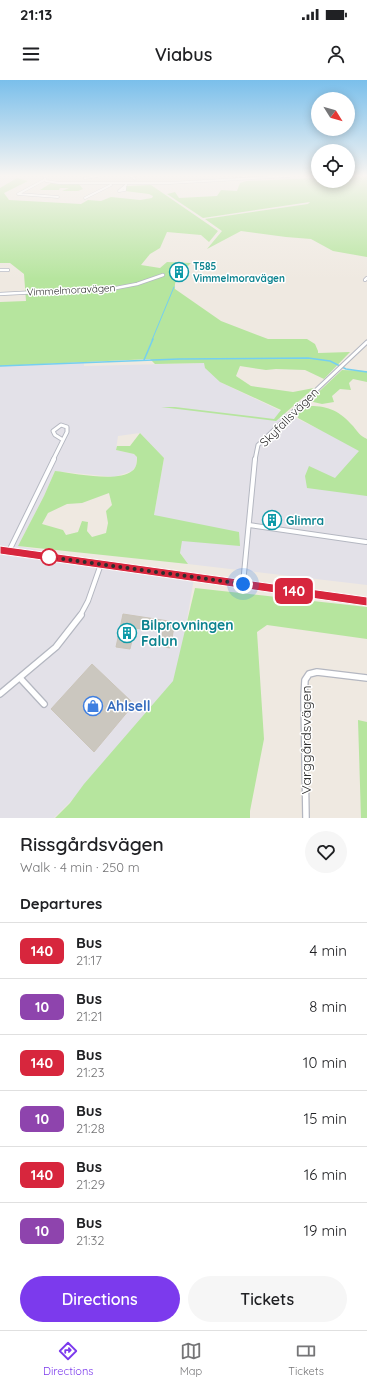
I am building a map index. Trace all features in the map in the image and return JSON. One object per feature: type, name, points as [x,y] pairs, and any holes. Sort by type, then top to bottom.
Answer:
[{"type":"street","points":[[0,270],[8,270]]},
{"type":"street","name":"Vimmelmoravägen","points":[[0,294],[111,289],[137,284],[163,275]]},
{"type":"street","name":"Skyfallsvägen","points":[[243,584],[255,462],[259,444],[367,342]]},
{"type":"street","points":[[9,551],[63,440]]},
{"type":"street","points":[[249,525],[366,542]]},
{"type":"street","points":[[0,550],[367,602]]},
{"type":"street","points":[[0,694],[49,654],[76,622],[86,604],[101,564]]},
{"type":"street","name":"Varggårdsvägen","points":[[306,818],[304,683],[307,675],[310,672],[317,672],[367,678]]},
{"type":"street","points":[[20,678],[44,704]]},
{"type":"shaded area","points":[[84,361],[84,366],[205,363],[220,382],[365,451],[367,463],[367,585],[188,564],[154,515],[164,458],[140,433],[118,436],[116,450],[134,454],[137,457],[136,466],[132,471],[114,477],[55,471],[18,546],[194,578],[176,686],[88,784],[54,818],[0,818],[0,366]]},
{"type":"green space","points":[[0,210],[188,210],[218,231],[209,242],[201,235],[167,232],[160,248],[150,254],[141,265],[160,268],[167,262],[191,263],[177,278],[175,289],[221,321],[268,339],[307,339],[315,344],[318,353],[350,352],[324,379],[305,370],[266,370],[240,366],[236,376],[251,386],[293,392],[314,388],[276,421],[161,407],[175,407],[274,419],[281,410],[220,382],[205,368],[204,363],[155,364],[150,359],[0,366],[0,302],[26,301],[24,274],[10,263],[0,263]]},
{"type":"green space","points":[[192,210],[254,210],[203,218]]},
{"type":"green space","points":[[264,210],[367,210],[367,257],[333,251],[311,239],[241,231],[207,249],[222,231],[205,219]]},
{"type":"green space","points":[[342,370],[367,371],[367,382],[353,379],[349,383],[351,390],[340,389],[332,396],[334,402],[322,404],[309,401]]},
{"type":"green space","points":[[305,406],[320,406],[337,412],[367,439],[367,496],[307,488],[305,476],[309,466],[335,478],[359,451],[298,418],[297,415]]},
{"type":"green space","points":[[140,433],[164,458],[154,515],[239,532],[240,546],[182,541],[180,553],[188,564],[18,546],[55,471],[106,477],[125,475],[135,468],[137,457],[134,454],[116,450],[117,446],[130,446]],"holes":[[[109,493],[112,505],[106,511],[108,523],[106,533],[92,537],[87,531],[88,522],[82,521],[78,532],[66,535],[63,530],[42,524],[48,513],[67,504],[82,503]]]},
{"type":"green space","points":[[195,588],[367,607],[367,639],[267,625],[257,632],[264,739],[250,811],[250,818],[55,818],[70,803],[84,784],[173,681]]},
{"type":"green space","points":[[358,720],[367,722],[367,818],[361,818]]},
{"type":"building","name":"Bilprovningen Falun","points":[[123,614],[175,622],[170,648],[164,647],[166,637],[162,637],[163,630],[142,627],[141,629],[135,628],[130,649],[116,647]]},
{"type":"building","name":"Ahlsell","points":[[92,664],[134,704],[94,752],[51,709]]},
{"type":"waterway","points":[[152,340],[174,287]]},
{"type":"waterway","points":[[144,360],[153,339]]},
{"type":"waterway","points":[[0,366],[179,359],[308,358],[330,361],[346,369],[367,372]]},
{"type":"bus line","name":"140","points":[[0,550],[367,602]]},
{"type":"place","name":"T585 Vimmelmoravägen","points":[[179,272]]},
{"type":"place","name":"Glimra","points":[[272,520]]},
{"type":"place","name":"Bilprovningen Falun","points":[[127,633]]},
{"type":"place","name":"Ahlsell","points":[[93,706]]},
{"type":"route","points":[[49,557],[243,584]]}]
